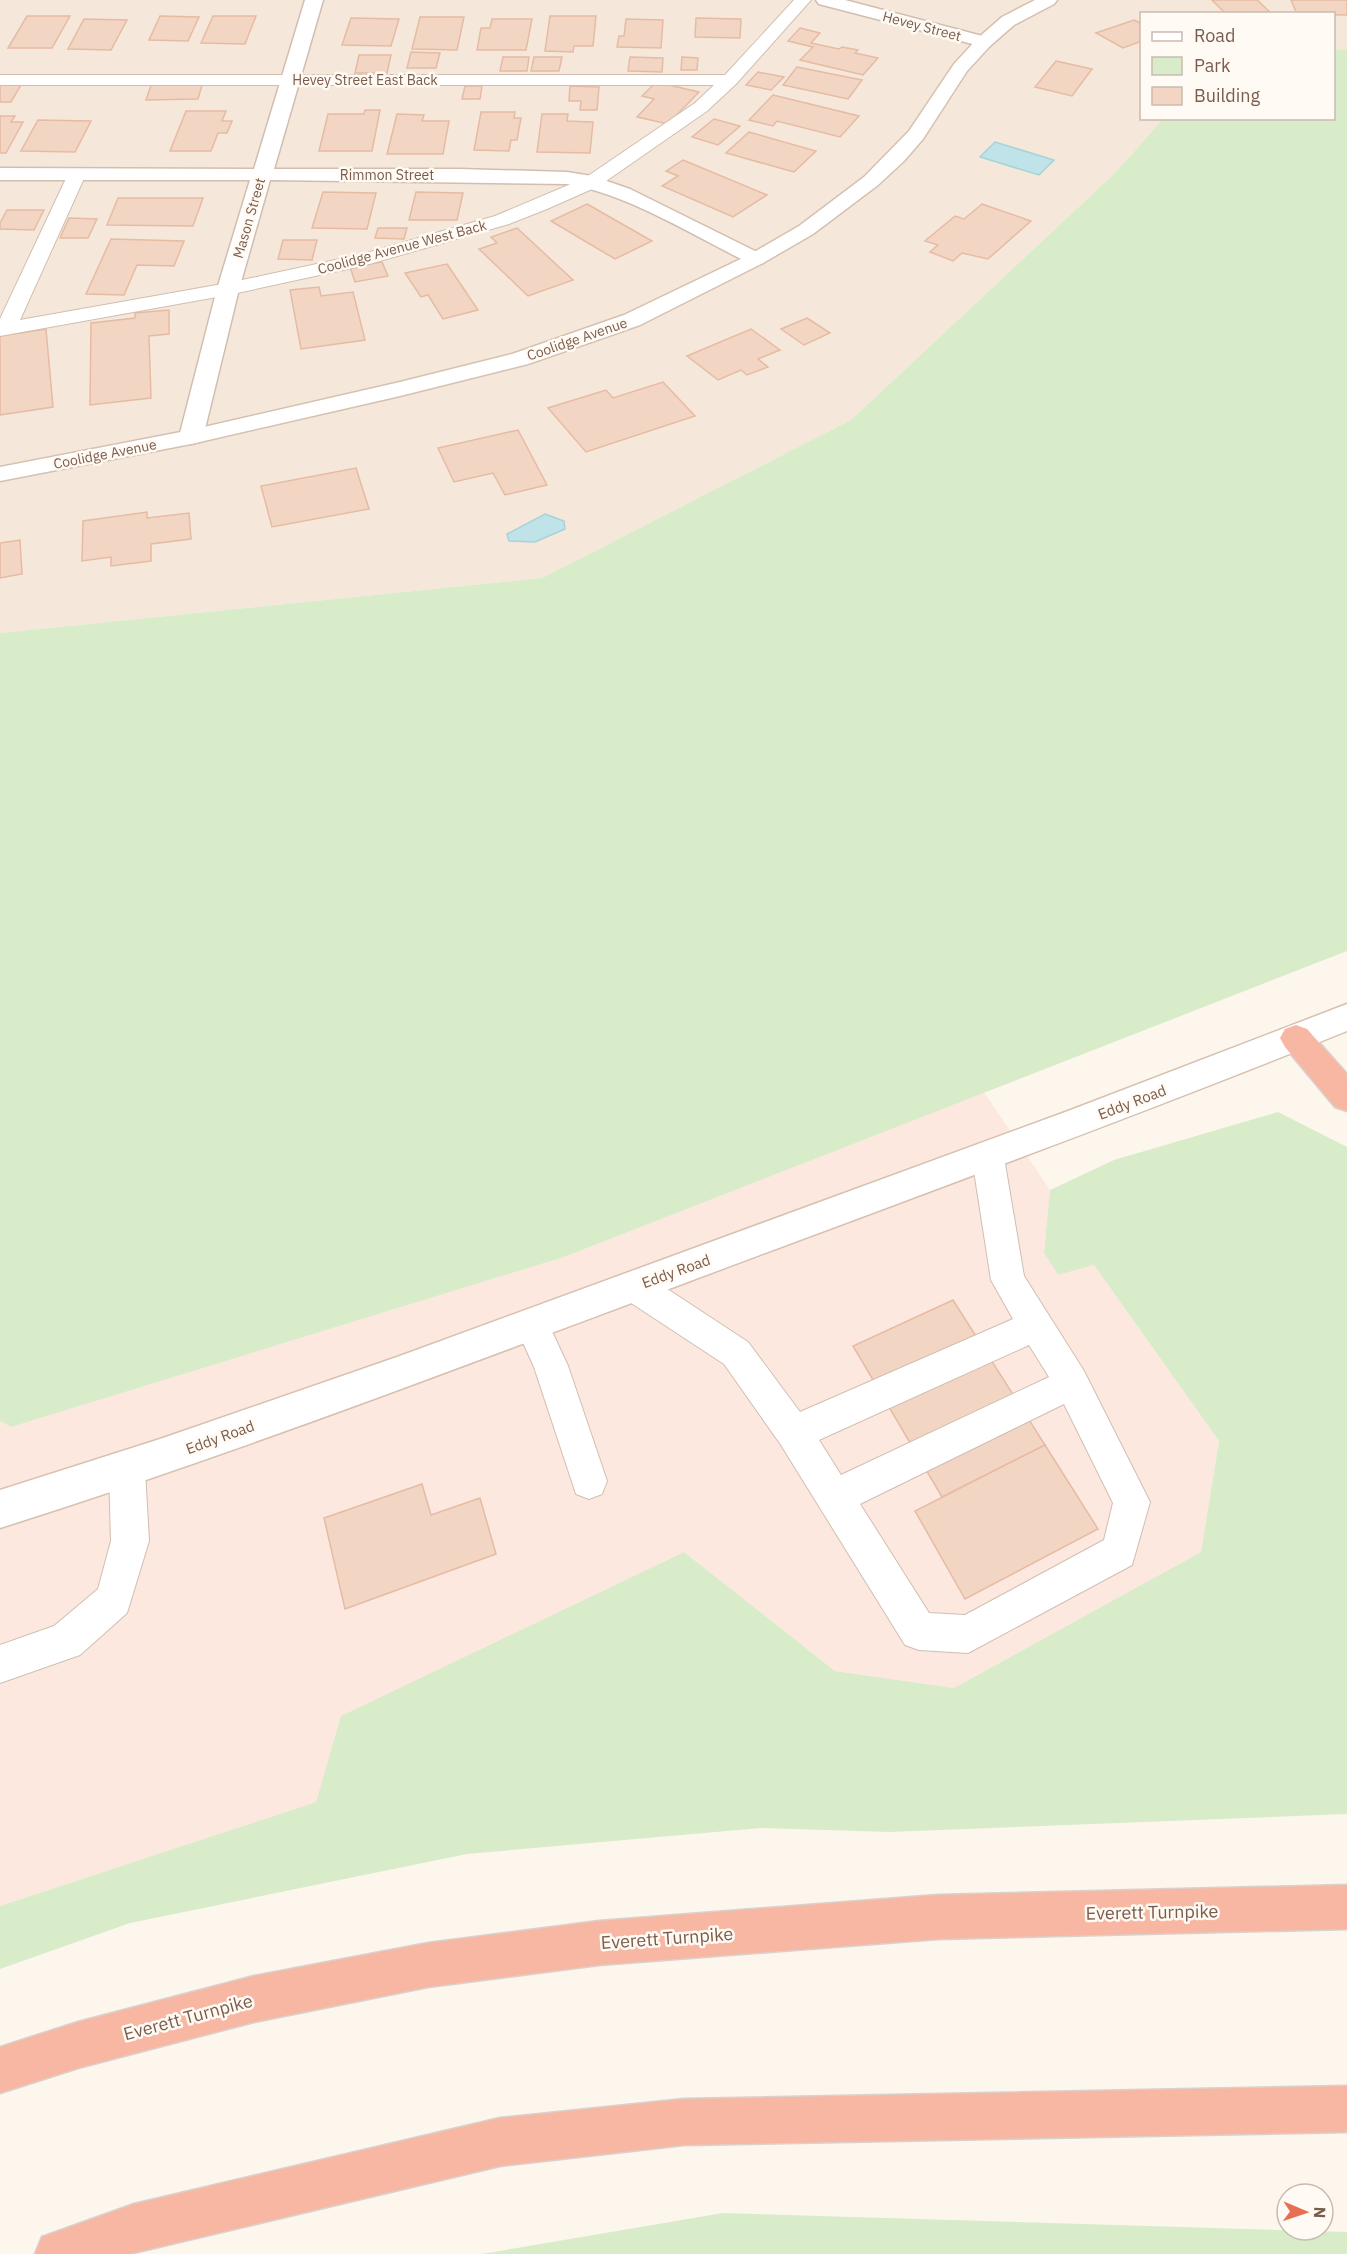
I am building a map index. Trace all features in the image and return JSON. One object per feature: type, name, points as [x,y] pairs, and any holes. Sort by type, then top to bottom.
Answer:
[{"type":"highway","points":[[1296,1038],[1347,1097]]},
{"type":"highway","name":"Everett Turnpike","points":[[0,2070],[78,2045],[254,1999],[428,1965],[598,1943],[938,1917],[1347,1907]]},
{"type":"highway","points":[[59,2254],[134,2228],[511,2140],[684,2122],[1347,2109]]},
{"type":"street","name":"Mason Street","points":[[191,437],[228,289],[314,0]]},
{"type":"street","name":"Hevey Street","points":[[825,0],[984,42]]},
{"type":"street","name":"Coolidge Avenue","points":[[0,474],[191,437],[520,359],[632,320],[756,259],[806,230],[872,181],[897,158],[916,135],[960,68],[984,42],[1008,21],[1048,0]]},
{"type":"street","name":"Rimmon Street","points":[[0,174],[540,176],[592,182],[623,193],[756,259]]},
{"type":"street","name":"Eddy Road","points":[[0,1509],[127,1470],[988,1158],[1347,1017]]},
{"type":"lane","name":"Coolidge Avenue West Back","points":[[3,330],[228,289],[366,259],[502,220],[592,182],[681,122],[730,80],[803,0]]},
{"type":"lane","name":"Hevey Street East Back","points":[[0,80],[730,80]]},
{"type":"lane","points":[[3,330],[77,174]]},
{"type":"lane","points":[[634,1286],[736,1353],[794,1433],[919,1631],[968,1634],[1119,1552],[1132,1502],[1072,1383],[1008,1280],[988,1158]]},
{"type":"lane","points":[[532,1324],[551,1366],[589,1482]]},
{"type":"lane","points":[[794,1433],[1036,1325]]},
{"type":"lane","points":[[835,1497],[1072,1383]]},
{"type":"lane","points":[[0,1664],[66,1641],[114,1600],[130,1541],[127,1470]]},
{"type":"shaded area","points":[[0,0],[1347,0],[1347,49],[1335,50],[1335,12],[1140,12],[1140,120],[1162,120],[1116,172],[851,420],[542,578],[0,633]]},
{"type":"shaded area","points":[[984,1092],[1050,1190],[1044,1253],[1058,1275],[1094,1265],[1219,1441],[1201,1552],[954,1688],[835,1671],[684,1552],[342,1716],[316,1802],[0,1906],[0,1421],[11,1427],[564,1257]]},
{"type":"green space","points":[[1347,49],[1347,951],[564,1257],[11,1427],[0,1421],[0,633],[542,578],[851,420],[1116,172],[1162,120],[1335,120],[1335,50]]},
{"type":"green space","points":[[1278,1112],[1347,1147],[1347,1814],[889,1832],[761,1828],[467,1854],[130,1923],[0,1969],[0,1906],[316,1802],[341,1716],[684,1552],[835,1671],[954,1688],[1201,1552],[1219,1441],[1094,1265],[1058,1275],[1044,1253],[1050,1190],[1114,1160]]},
{"type":"green space","points":[[723,2213],[1275,2230],[1275,2242],[1335,2242],[1335,2232],[1347,2232],[1347,2254],[482,2254]]},
{"type":"water","points":[[995,142],[1054,160],[1039,175],[980,157]]},
{"type":"water","points":[[545,514],[564,521],[565,529],[535,542],[509,541],[507,534]]},
{"type":"building","points":[[1212,0],[1257,0],[1270,12],[1224,12]]},
{"type":"building","points":[[1291,0],[1347,0],[1347,15],[1335,15],[1335,12],[1296,12]]},
{"type":"building","points":[[27,16],[70,16],[52,48],[8,48]]},
{"type":"building","points":[[160,16],[199,17],[188,41],[149,40]]},
{"type":"building","points":[[213,16],[256,16],[245,44],[201,43]]},
{"type":"building","points":[[550,16],[596,16],[593,46],[574,46],[573,52],[545,51]]},
{"type":"building","points":[[420,17],[464,17],[457,50],[412,49]]},
{"type":"building","points":[[351,18],[399,19],[391,46],[342,45]]},
{"type":"building","points":[[696,18],[741,19],[740,38],[695,37]]},
{"type":"building","points":[[84,19],[127,20],[111,50],[68,49]]},
{"type":"building","points":[[492,19],[532,19],[526,50],[477,50],[481,28],[490,28]]},
{"type":"building","points":[[626,19],[663,20],[661,48],[617,47],[619,36],[624,36]]},
{"type":"building","points":[[1134,20],[1140,23],[1140,42],[1123,48],[1096,33]]},
{"type":"building","points":[[800,28],[820,33],[811,43],[839,49],[842,47],[858,50],[855,53],[878,58],[863,75],[800,60],[813,47],[788,41]]},
{"type":"building","points":[[411,52],[440,53],[436,68],[407,68]]},
{"type":"building","points":[[359,55],[391,55],[387,73],[355,73]]},
{"type":"building","points":[[503,57],[529,57],[527,71],[500,71]]},
{"type":"building","points":[[534,57],[562,57],[559,71],[531,71]]},
{"type":"building","points":[[630,57],[663,58],[662,72],[628,71]]},
{"type":"building","points":[[682,57],[698,58],[697,70],[681,70]]},
{"type":"building","points":[[1056,61],[1092,69],[1072,96],[1035,87]]},
{"type":"building","points":[[797,67],[862,80],[848,99],[783,85]]},
{"type":"building","points":[[758,72],[784,77],[771,90],[746,85]]},
{"type":"building","points":[[656,82],[699,92],[668,124],[637,117],[654,99],[642,96]]},
{"type":"building","points":[[0,84],[21,85],[11,102],[0,102]]},
{"type":"building","points":[[151,85],[202,85],[198,99],[146,100]]},
{"type":"building","points":[[465,86],[482,86],[480,99],[462,99]]},
{"type":"building","points":[[570,86],[599,87],[597,110],[580,110],[581,101],[569,101]]},
{"type":"building","points":[[773,95],[859,116],[840,137],[777,121],[773,126],[749,120]]},
{"type":"building","points":[[365,110],[380,110],[372,151],[319,151],[328,114],[364,114]]},
{"type":"building","points":[[186,111],[226,111],[222,121],[232,121],[227,133],[218,133],[211,151],[170,151]]},
{"type":"building","points":[[481,112],[515,112],[514,118],[521,118],[517,140],[511,140],[509,151],[474,150]]},
{"type":"building","points":[[397,114],[424,115],[422,121],[449,121],[443,154],[387,154]]},
{"type":"building","points":[[542,114],[568,114],[567,121],[593,122],[590,153],[537,152]]},
{"type":"building","points":[[0,116],[15,116],[11,122],[23,122],[6,153],[0,153]]},
{"type":"building","points":[[714,119],[740,126],[718,145],[692,137]]},
{"type":"building","points":[[38,120],[91,121],[75,152],[21,151]]},
{"type":"building","points":[[749,132],[816,151],[794,172],[726,153]]},
{"type":"building","points":[[683,160],[767,195],[733,217],[662,186],[678,176],[666,171]]},
{"type":"building","points":[[323,192],[376,193],[367,229],[312,228]]},
{"type":"building","points":[[416,192],[463,193],[457,220],[409,220]]},
{"type":"building","points":[[118,198],[203,198],[193,226],[107,225]]},
{"type":"building","points":[[587,204],[652,241],[615,259],[551,221]]},
{"type":"building","points":[[982,204],[1031,221],[988,259],[962,253],[953,261],[930,252],[938,245],[925,241],[955,216],[964,219]]},
{"type":"building","points":[[7,210],[44,210],[34,230],[0,229],[0,223]]},
{"type":"building","points":[[69,218],[97,219],[88,238],[60,238]]},
{"type":"building","points":[[378,228],[407,228],[404,239],[375,238]]},
{"type":"building","points":[[517,228],[573,280],[528,296],[479,249],[497,243],[491,237]]},
{"type":"building","points":[[111,239],[184,241],[174,266],[137,265],[124,295],[86,294]]},
{"type":"building","points":[[283,240],[317,240],[312,260],[278,259]]},
{"type":"building","points":[[382,262],[388,276],[355,282],[350,267]]},
{"type":"building","points":[[447,264],[478,310],[443,319],[428,295],[421,297],[405,273]]},
{"type":"building","points":[[319,287],[321,296],[353,292],[365,340],[301,349],[290,290]]},
{"type":"building","points":[[169,310],[169,334],[149,336],[151,398],[90,405],[91,323],[135,318],[135,313]]},
{"type":"building","points":[[807,318],[830,333],[804,345],[781,329]]},
{"type":"building","points":[[46,329],[53,407],[0,415],[0,336]]},
{"type":"building","points":[[751,329],[780,350],[758,359],[768,367],[747,375],[741,370],[718,380],[687,356]]},
{"type":"building","points":[[663,382],[695,416],[586,452],[548,408],[606,390],[613,398]]},
{"type":"building","points":[[518,430],[547,485],[505,495],[493,473],[454,482],[438,448]]},
{"type":"building","points":[[356,468],[369,509],[272,527],[261,486]]},
{"type":"building","points":[[147,512],[147,518],[189,513],[191,539],[151,544],[151,561],[111,566],[111,557],[82,561],[83,521]]},
{"type":"building","points":[[20,540],[22,574],[0,578],[0,543]]},
{"type":"building","points":[[953,1300],[1045,1445],[942,1497],[853,1346]]},
{"type":"building","points":[[1045,1445],[1098,1529],[965,1599],[915,1511]]},
{"type":"building","points":[[422,1484],[431,1515],[480,1498],[496,1554],[345,1609],[324,1518]]}]
